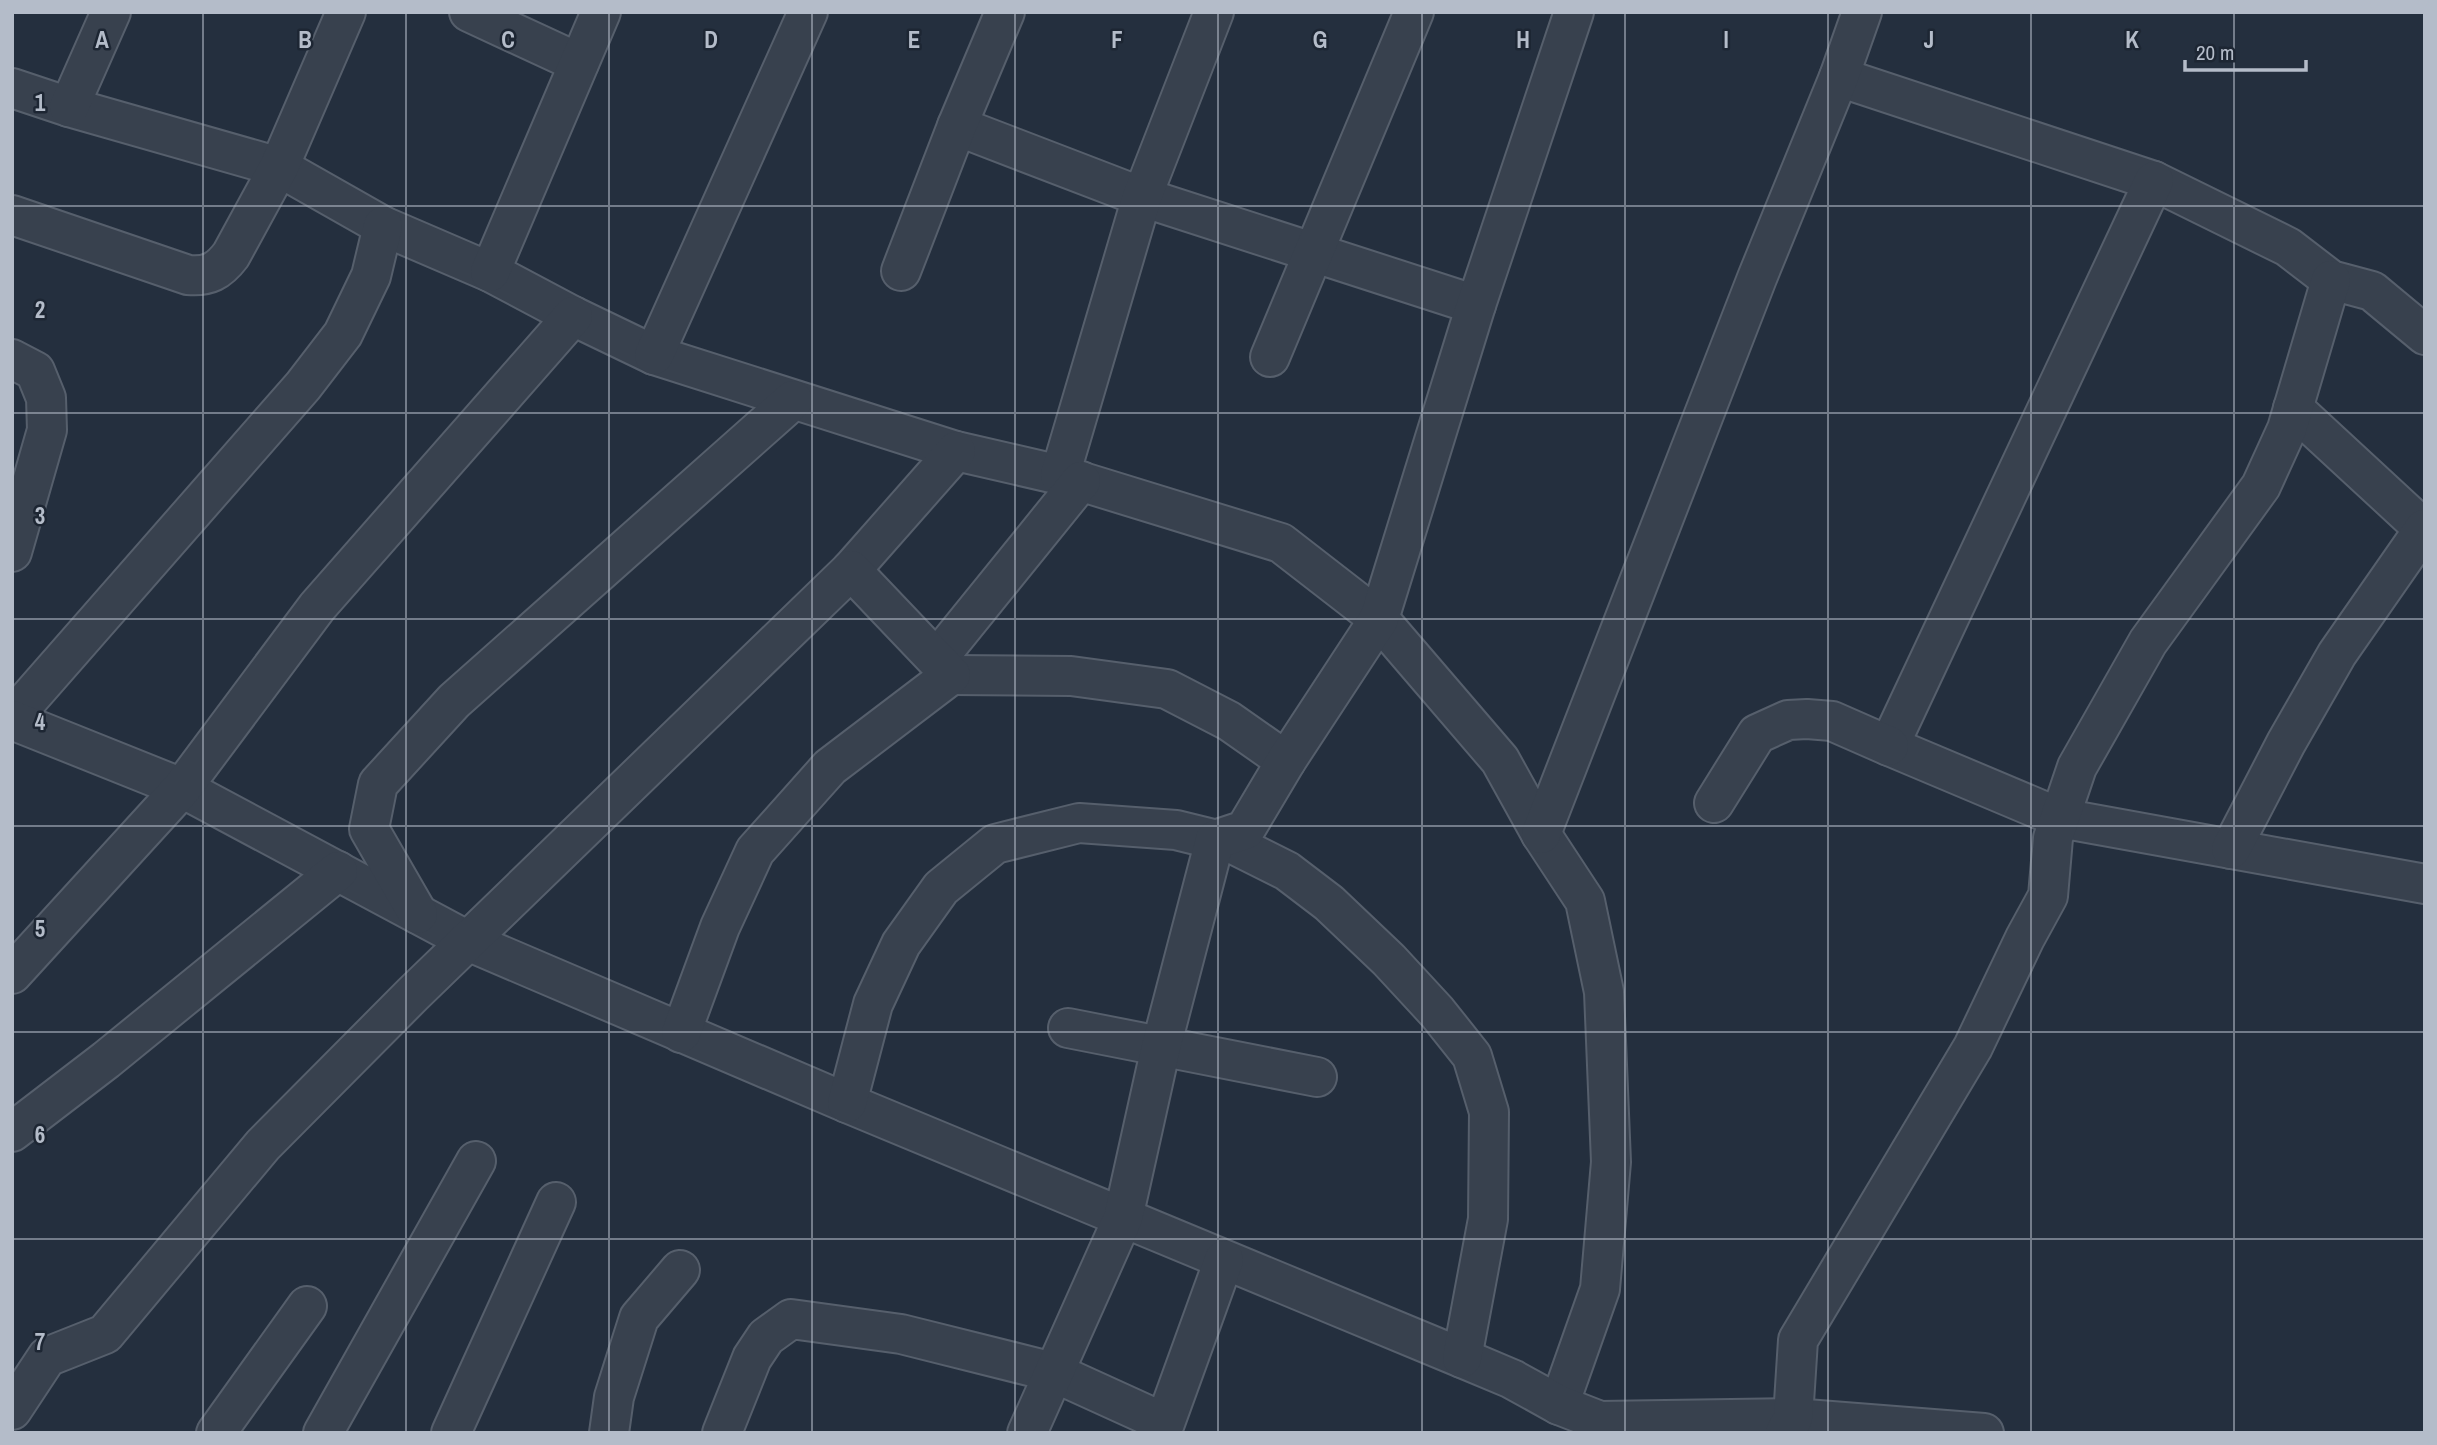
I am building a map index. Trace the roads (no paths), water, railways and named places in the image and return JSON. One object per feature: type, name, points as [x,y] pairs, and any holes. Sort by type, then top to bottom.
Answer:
[{"type":"street","points":[[69,107],[111,12]]},
{"type":"street","points":[[12,215],[188,275],[204,276],[222,267],[279,167],[346,12]]},
{"type":"street","points":[[469,12],[579,63]]},
{"type":"street","points":[[490,272],[601,12]]},
{"type":"street","points":[[654,355],[808,12]]},
{"type":"street","points":[[901,271],[1005,12]]},
{"type":"street","points":[[681,1033],[720,927],[755,851],[831,767],[944,667],[1071,478],[1142,197],[1214,12]]},
{"type":"street","points":[[1270,357],[1414,12]]},
{"type":"street","points":[[1215,840],[1245,830],[1286,761],[1379,619],[1476,305],[1574,12]]},
{"type":"street","points":[[1541,834],[1757,278],[1839,77],[1861,12]]},
{"type":"street","points":[[1839,77],[2154,181],[2288,247],[2331,280],[2372,291],[2425,335]]},
{"type":"street","points":[[12,88],[279,167],[383,226],[490,272],[654,355],[956,451],[1071,478],[1281,543],[1379,619],[1500,760],[1541,834],[1585,901],[1604,992],[1611,1162],[1600,1289],[1559,1405]]},
{"type":"street","points":[[957,126],[1142,197],[1476,305]]},
{"type":"street","points":[[1889,746],[2154,181]]},
{"type":"street","points":[[383,226],[371,276],[344,334],[303,386],[12,719],[182,788],[470,942],[847,1103],[1512,1379],[1559,1405],[1600,1421],[1634,1427],[1789,1425],[1984,1433]]},
{"type":"street","points":[[1789,1425],[1798,1340],[1973,1047],[2048,896],[2053,838],[2077,766],[2148,642],[2261,486],[2287,429],[2331,280]]},
{"type":"street","points":[[12,974],[182,788],[317,607],[573,316]]},
{"type":"street","points":[[12,359],[35,371],[46,398],[47,430],[12,552]]},
{"type":"street","points":[[418,914],[369,829],[378,784],[454,701],[793,400]]},
{"type":"street","points":[[2231,849],[2286,743],[2337,654],[2424,530],[2293,408]]},
{"type":"street","points":[[12,1410],[47,1357],[105,1334],[263,1144],[413,994],[470,942],[851,570],[956,451]]},
{"type":"street","points":[[851,570],[944,667],[1071,676],[1167,689],[1230,721],[1286,761]]},
{"type":"street","points":[[1714,803],[1757,734],[1788,720],[1832,721],[2060,818],[2425,884]]},
{"type":"street","points":[[847,1103],[873,1004],[901,944],[941,888],[995,844],[1079,823],[1175,830],[1233,844],[1287,871],[1329,902],[1389,960],[1437,1012],[1472,1056],[1489,1112],[1488,1219],[1462,1358]]},
{"type":"street","points":[[1027,1433],[1123,1218],[1161,1047],[1215,840]]},
{"type":"street","points":[[12,1132],[106,1060],[338,871]]},
{"type":"street","points":[[1068,1028],[1317,1077]]},
{"type":"street","points":[[323,1433],[475,1161]]},
{"type":"street","points":[[451,1433],[556,1202]]},
{"type":"street","points":[[722,1433],[752,1358],[766,1337],[791,1320],[901,1334],[1054,1372],[1169,1430],[1224,1260]]},
{"type":"street","points":[[609,1433],[614,1397],[639,1318],[680,1270]]},
{"type":"street","points":[[216,1433],[307,1306]]}]
